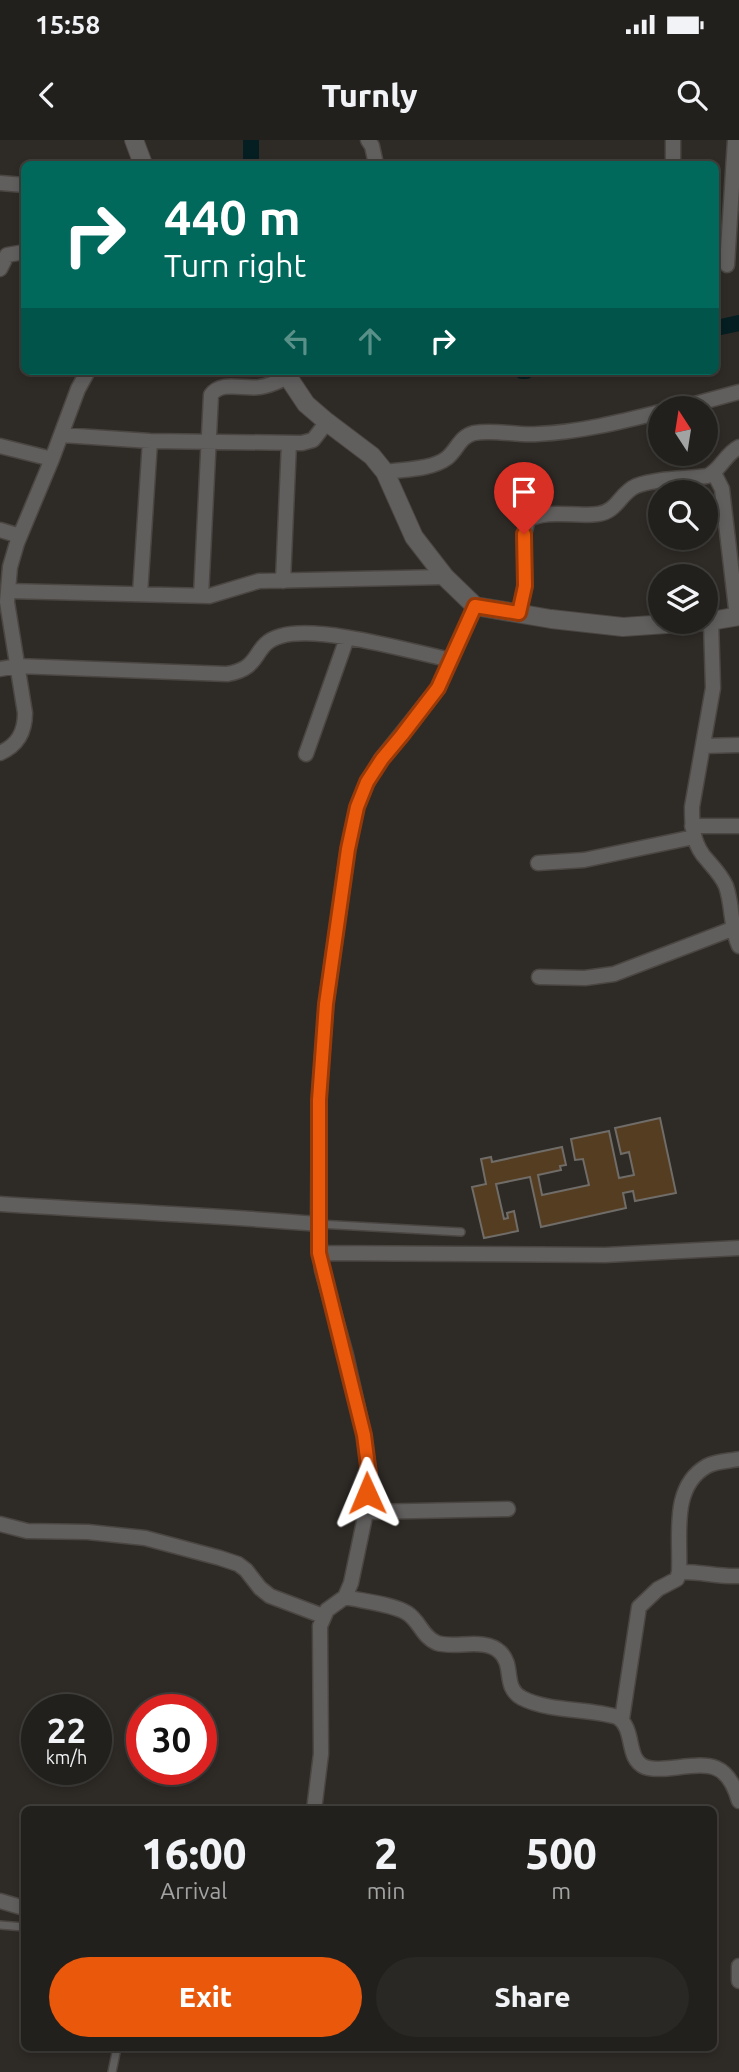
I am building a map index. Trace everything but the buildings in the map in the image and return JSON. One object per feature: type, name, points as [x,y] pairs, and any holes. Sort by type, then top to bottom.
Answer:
[{"type":"street","points":[[134,140],[140,161]]},
{"type":"street","points":[[368,140],[375,161]]},
{"type":"street","points":[[673,140],[673,161]]},
{"type":"street","points":[[727,265],[736,160],[734,140]]},
{"type":"street","points":[[0,183],[21,186]]},
{"type":"street","points":[[0,270],[7,255],[21,253]]},
{"type":"street","points":[[0,753],[18,740],[25,728],[25,713],[5,598],[10,567],[85,375]]},
{"type":"street","points":[[201,596],[209,403],[214,390],[221,387],[260,387],[284,375]]},
{"type":"street","points":[[287,375],[306,404],[372,456],[385,472],[414,537],[445,577],[475,606],[623,627],[648,625]]},
{"type":"street","points":[[718,397],[739,391]]},
{"type":"street","points":[[385,472],[440,462],[452,453],[462,439],[478,433],[556,433],[648,415]]},
{"type":"street","points":[[62,435],[150,441],[289,443],[313,440],[327,422]]},
{"type":"street","points":[[140,594],[150,441]]},
{"type":"street","points":[[283,581],[289,443]]},
{"type":"street","points":[[0,446],[52,459]]},
{"type":"street","points":[[519,613],[525,586],[524,534],[528,520],[540,515],[601,514],[610,511],[625,494],[639,485],[714,473],[730,452],[739,447]]},
{"type":"street","points":[[714,473],[722,489],[738,617],[718,620]]},
{"type":"street","points":[[0,530],[20,536]]},
{"type":"street","points":[[5,598],[140,594],[201,596],[218,595],[249,583],[445,577]]},
{"type":"street","points":[[314,1806],[321,1754],[320,1626],[323,1616],[345,1597],[354,1573],[355,1555],[366,1513],[369,1474],[364,1435],[319,1253],[319,1100],[326,1004],[348,849],[357,807],[367,782],[382,759],[438,688],[475,606]]},
{"type":"street","points":[[0,669],[17,666],[227,674],[249,667],[260,648],[280,636],[319,633],[451,660]]},
{"type":"street","points":[[711,634],[713,688],[692,807],[693,832],[701,852],[726,887],[732,929],[739,946]]},
{"type":"street","points":[[306,754],[347,638]]},
{"type":"street","points":[[704,746],[739,745]]},
{"type":"street","points":[[538,863],[584,860],[693,832],[739,826]]},
{"type":"street","points":[[539,977],[585,978],[614,974],[732,929]]},
{"type":"street","points":[[0,1204],[318,1224]]},
{"type":"street","points":[[319,1253],[605,1255],[739,1248]]},
{"type":"street","points":[[622,1719],[639,1607],[658,1589],[677,1579],[679,1572],[681,1501],[685,1489],[706,1467],[739,1459]]},
{"type":"street","points":[[366,1513],[508,1509]]},
{"type":"street","points":[[0,1524],[27,1531],[88,1532],[134,1537],[220,1558],[247,1570],[260,1588],[270,1596],[323,1616]]},
{"type":"street","points":[[679,1572],[739,1576]]},
{"type":"street","points":[[345,1597],[407,1613],[425,1635],[440,1644],[487,1646],[495,1649],[505,1658],[509,1685],[524,1699],[622,1719],[628,1728],[635,1759],[641,1765],[659,1769],[695,1766],[720,1769],[728,1775],[739,1801]]},
{"type":"street","points":[[0,1901],[21,1907]]},
{"type":"street","points":[[739,1966],[739,1981]]},
{"type":"lane","points":[[318,1224],[461,1232]]},
{"type":"lane","points":[[0,1925],[21,1926]]},
{"type":"lane","points":[[112,2072],[116,2051]]},
{"type":"waterway","points":[[251,140],[251,161]]},
{"type":"waterway","points":[[719,327],[739,323]]},
{"type":"route","points":[[367,1493],[369,1474],[364,1435],[346,1355],[322,1270],[318,1224],[319,1100],[326,1004],[348,849],[357,807],[367,782],[438,688],[475,606],[519,613],[525,586],[524,534]]}]
